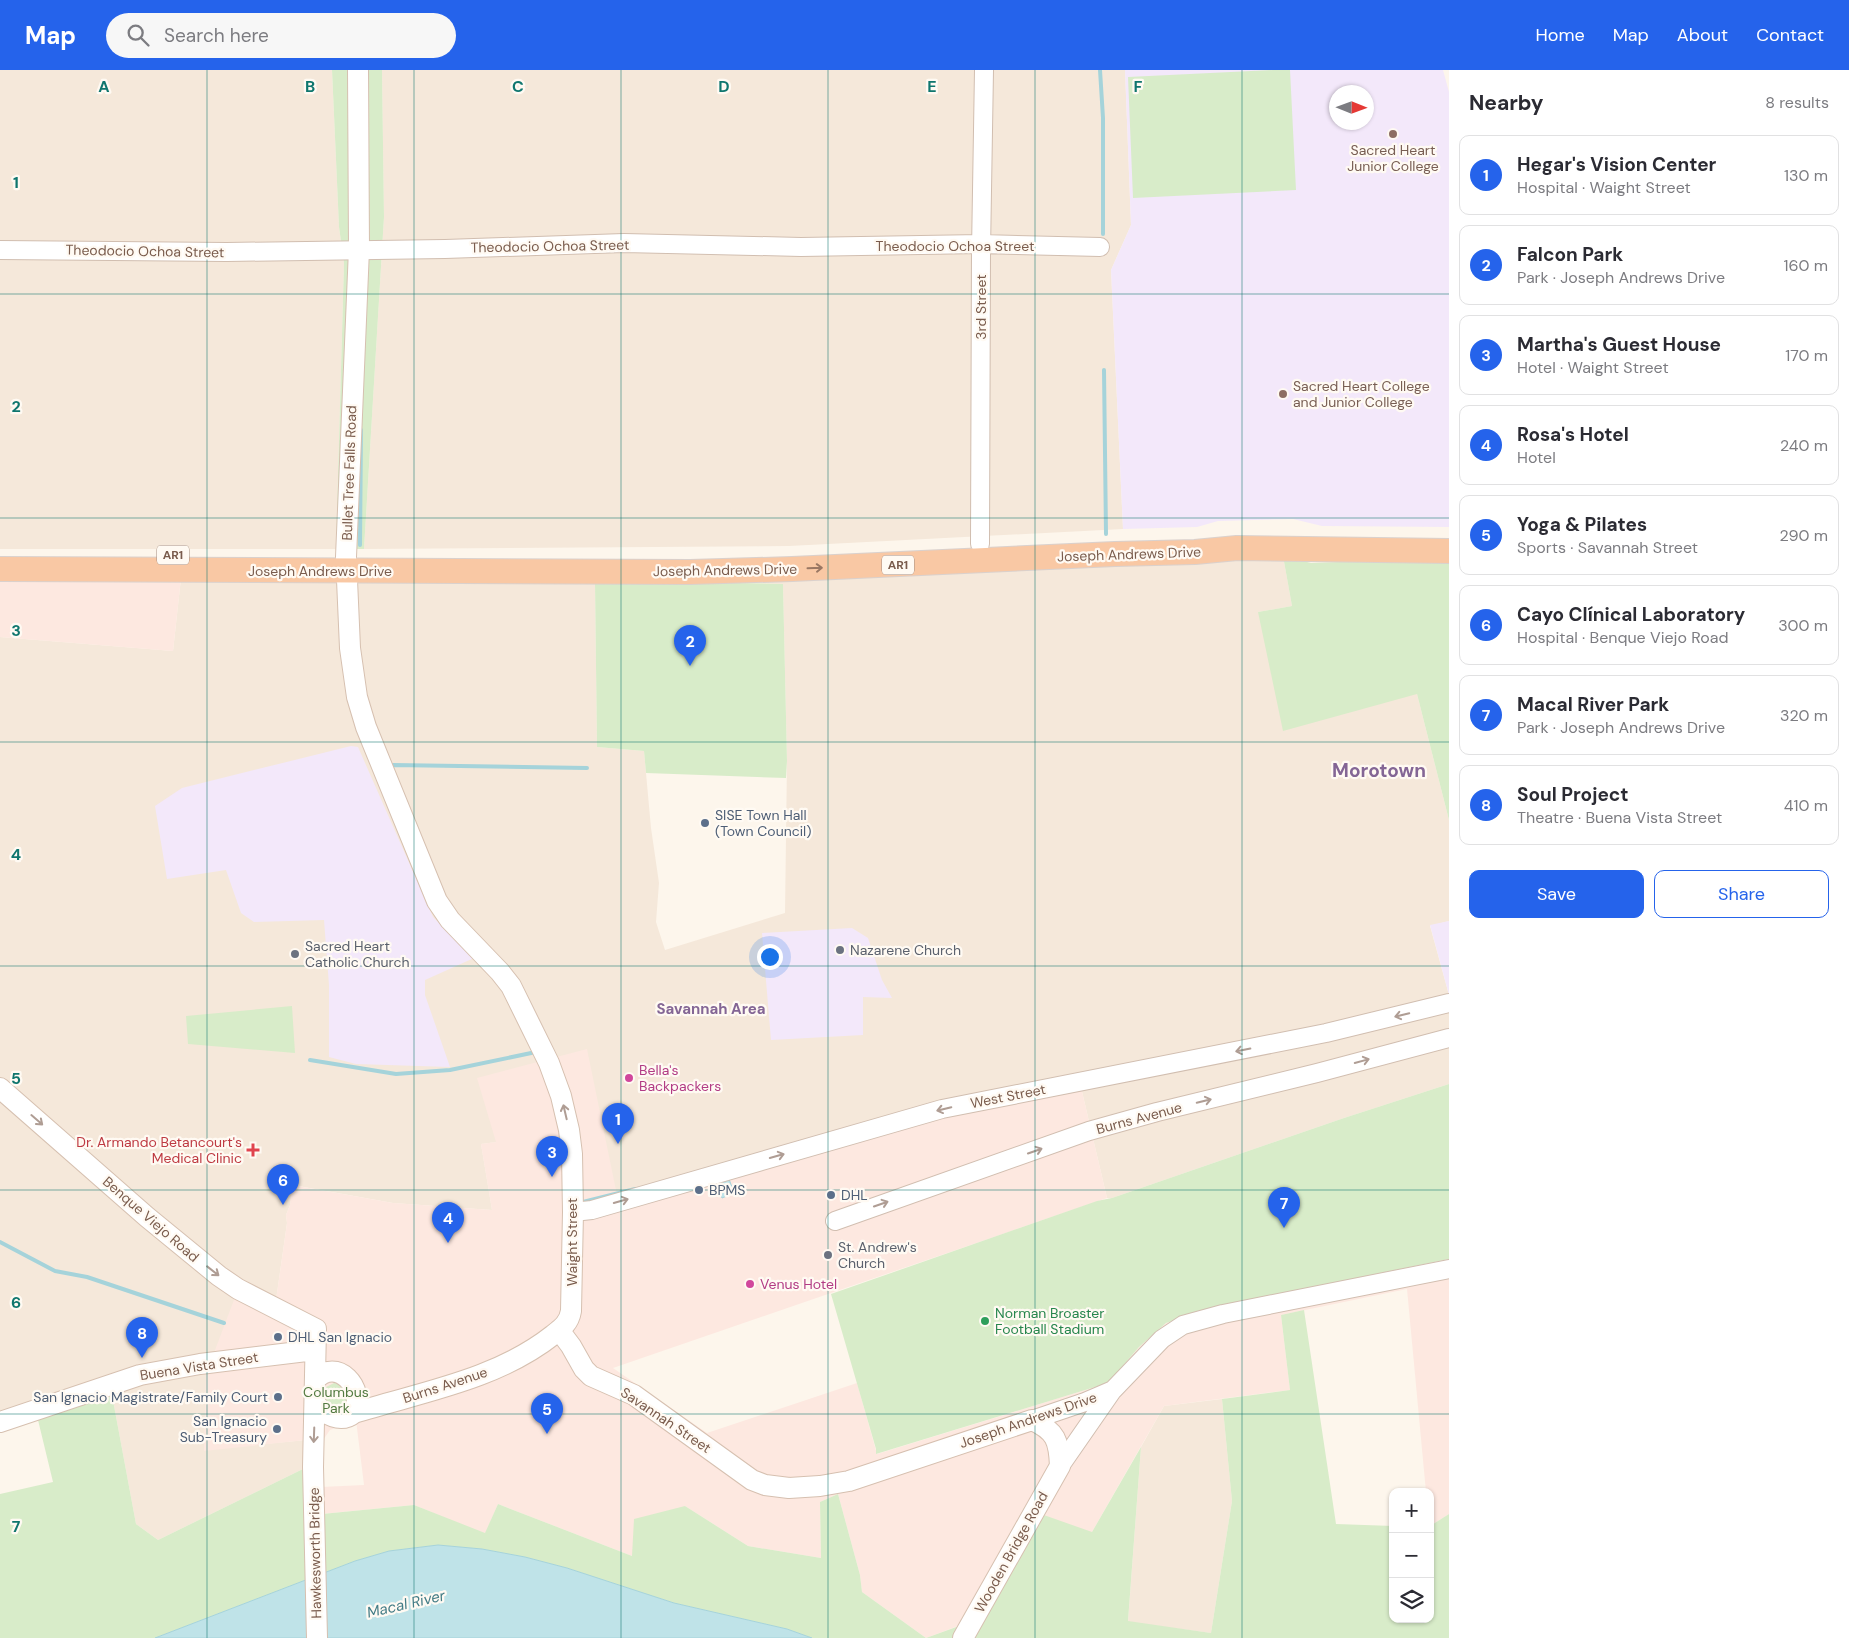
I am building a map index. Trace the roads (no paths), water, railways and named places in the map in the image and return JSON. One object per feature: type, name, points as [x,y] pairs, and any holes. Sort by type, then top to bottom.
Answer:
[{"type":"highway","name":"Joseph Andrews Drive","points":[[0,570],[799,553],[980,544],[1230,537],[1449,538]]},
{"type":"highway","name":"Joseph Andrews Drive","points":[[0,555],[690,572],[792,569],[1018,557],[1195,552],[1236,548],[1449,551]]},
{"type":"main road","name":"Bullet Tree Falls Road","points":[[358,70],[359,249],[346,564],[350,648],[357,697],[375,750],[437,900],[450,920],[500,972],[510,986],[549,1063]]},
{"type":"main road","name":"Waight Street","points":[[549,1063],[561,1096],[569,1130],[572,1154],[571,1312],[570,1318],[559,1330]]},
{"type":"main road","name":"Benque Viejo Road","points":[[0,1088],[219,1276],[265,1303],[316,1329],[316,1350]]},
{"type":"main road","name":"Burns Avenue","points":[[354,1413],[478,1376],[534,1348],[559,1330]]},
{"type":"main road","name":"Savannah Street","points":[[559,1330],[584,1369],[591,1376],[634,1395],[742,1473],[764,1485],[789,1488]]},
{"type":"main road","name":"Burns Avenue","points":[[534,1348],[558,1348],[575,1354]]},
{"type":"main road","points":[[315,1380],[318,1376],[330,1372],[336,1372],[348,1379],[358,1400],[354,1413],[350,1416],[337,1418],[324,1413],[315,1404],[315,1380],[316,1350]]},
{"type":"main road","name":"Buena Vista Street","points":[[0,1422],[150,1372],[316,1350]]},
{"type":"main road","name":"Hawkesworth Bridge","points":[[315,1404],[313,1467],[317,1638]]},
{"type":"main road","points":[[1032,1420],[1050,1430],[1055,1437],[1060,1466]]},
{"type":"main road","name":"Joseph Andrews Drive","points":[[789,1488],[820,1486],[849,1481],[1032,1420]]},
{"type":"main road","name":"Wooden Bridge Road","points":[[963,1638],[1060,1466]]},
{"type":"street","name":"3rd Street","points":[[980,544],[981,244],[984,70]]},
{"type":"street","name":"Theodocio Ochoa Street","points":[[0,250],[227,252],[624,243],[801,247],[981,244],[1100,247]]},
{"type":"street","name":"West Street","points":[[573,1212],[592,1210],[942,1109],[1316,1035],[1449,1004]]},
{"type":"street","name":"Burns Avenue","points":[[835,1221],[1089,1132],[1157,1112],[1317,1073],[1449,1038]]},
{"type":"street","name":"Joseph Andrews Drive","points":[[1032,1420],[1085,1402],[1113,1390],[1162,1339],[1183,1325],[1223,1314],[1449,1269]]},
{"type":"street","points":[[1060,1466],[1113,1390]]},
{"type":"water","points":[[728,1176],[734,1193],[722,1198],[716,1181]]},
{"type":"water","name":"Macal River","points":[[438,1545],[482,1549],[525,1557],[567,1568],[674,1603],[787,1629],[812,1638],[155,1638],[355,1561],[389,1551]]},
{"type":"waterway","points":[[1100,70],[1103,118],[1103,234]]},
{"type":"waterway","points":[[1104,370],[1106,534]]},
{"type":"waterway","points":[[360,545],[361,430]]},
{"type":"waterway","points":[[391,768],[393,765],[587,768]]},
{"type":"waterway","points":[[310,1060],[396,1074],[450,1070],[536,1052]]},
{"type":"waterway","points":[[579,1203],[635,1189]]},
{"type":"waterway","points":[[0,1242],[55,1271],[87,1277],[224,1323]]},
{"type":"place","name":"Sacred Heart Junior College","points":[[1393,134]]},
{"type":"place","name":"Sacred Heart College and Junior College","points":[[1283,394]]},
{"type":"place","name":"Falcon Park","points":[[690,666]]},
{"type":"place","name":"SISE Town Hall (Town Council)","points":[[705,823]]},
{"type":"place","name":"Nazarene Church","points":[[840,950]]},
{"type":"place","name":"Sacred Heart Catholic Church","points":[[295,954]]},
{"type":"place","name":"Bella's Backpackers","points":[[629,1078]]},
{"type":"place","name":"Hegar's Vision Center","points":[[618,1144]]},
{"type":"place","name":"Dr. Armando Betancourt's Medical Clinic","points":[[253,1150]]},
{"type":"place","name":"Martha's Guest House","points":[[552,1177]]},
{"type":"place","name":"BPMS","points":[[699,1190]]},
{"type":"place","name":"DHL","points":[[831,1195]]},
{"type":"place","name":"Cayo Clínical Laboratory","points":[[283,1205]]},
{"type":"place","name":"Macal River Park","points":[[1284,1228]]},
{"type":"place","name":"Rosa's Hotel","points":[[448,1243]]},
{"type":"place","name":"St. Andrew's Church","points":[[828,1255]]},
{"type":"place","name":"Venus Hotel","points":[[750,1284]]},
{"type":"place","name":"Norman Broaster Football Stadium","points":[[985,1321]]},
{"type":"place","name":"DHL San Ignacio","points":[[278,1337]]},
{"type":"place","name":"Soul Project","points":[[142,1358]]},
{"type":"place","name":"San Ignacio Magistrate/Family Court","points":[[278,1397]]},
{"type":"place","name":"San Ignacio Sub-Treasury","points":[[277,1429]]},
{"type":"place","name":"Yoga & Pilates","points":[[547,1434]]},
{"type":"district","name":"Morotown","points":[[1379,770]]},
{"type":"district","name":"Savannah Area","points":[[711,1009]]},
{"type":"park label","name":"Columbus Park","points":[[336,1400]]}]
